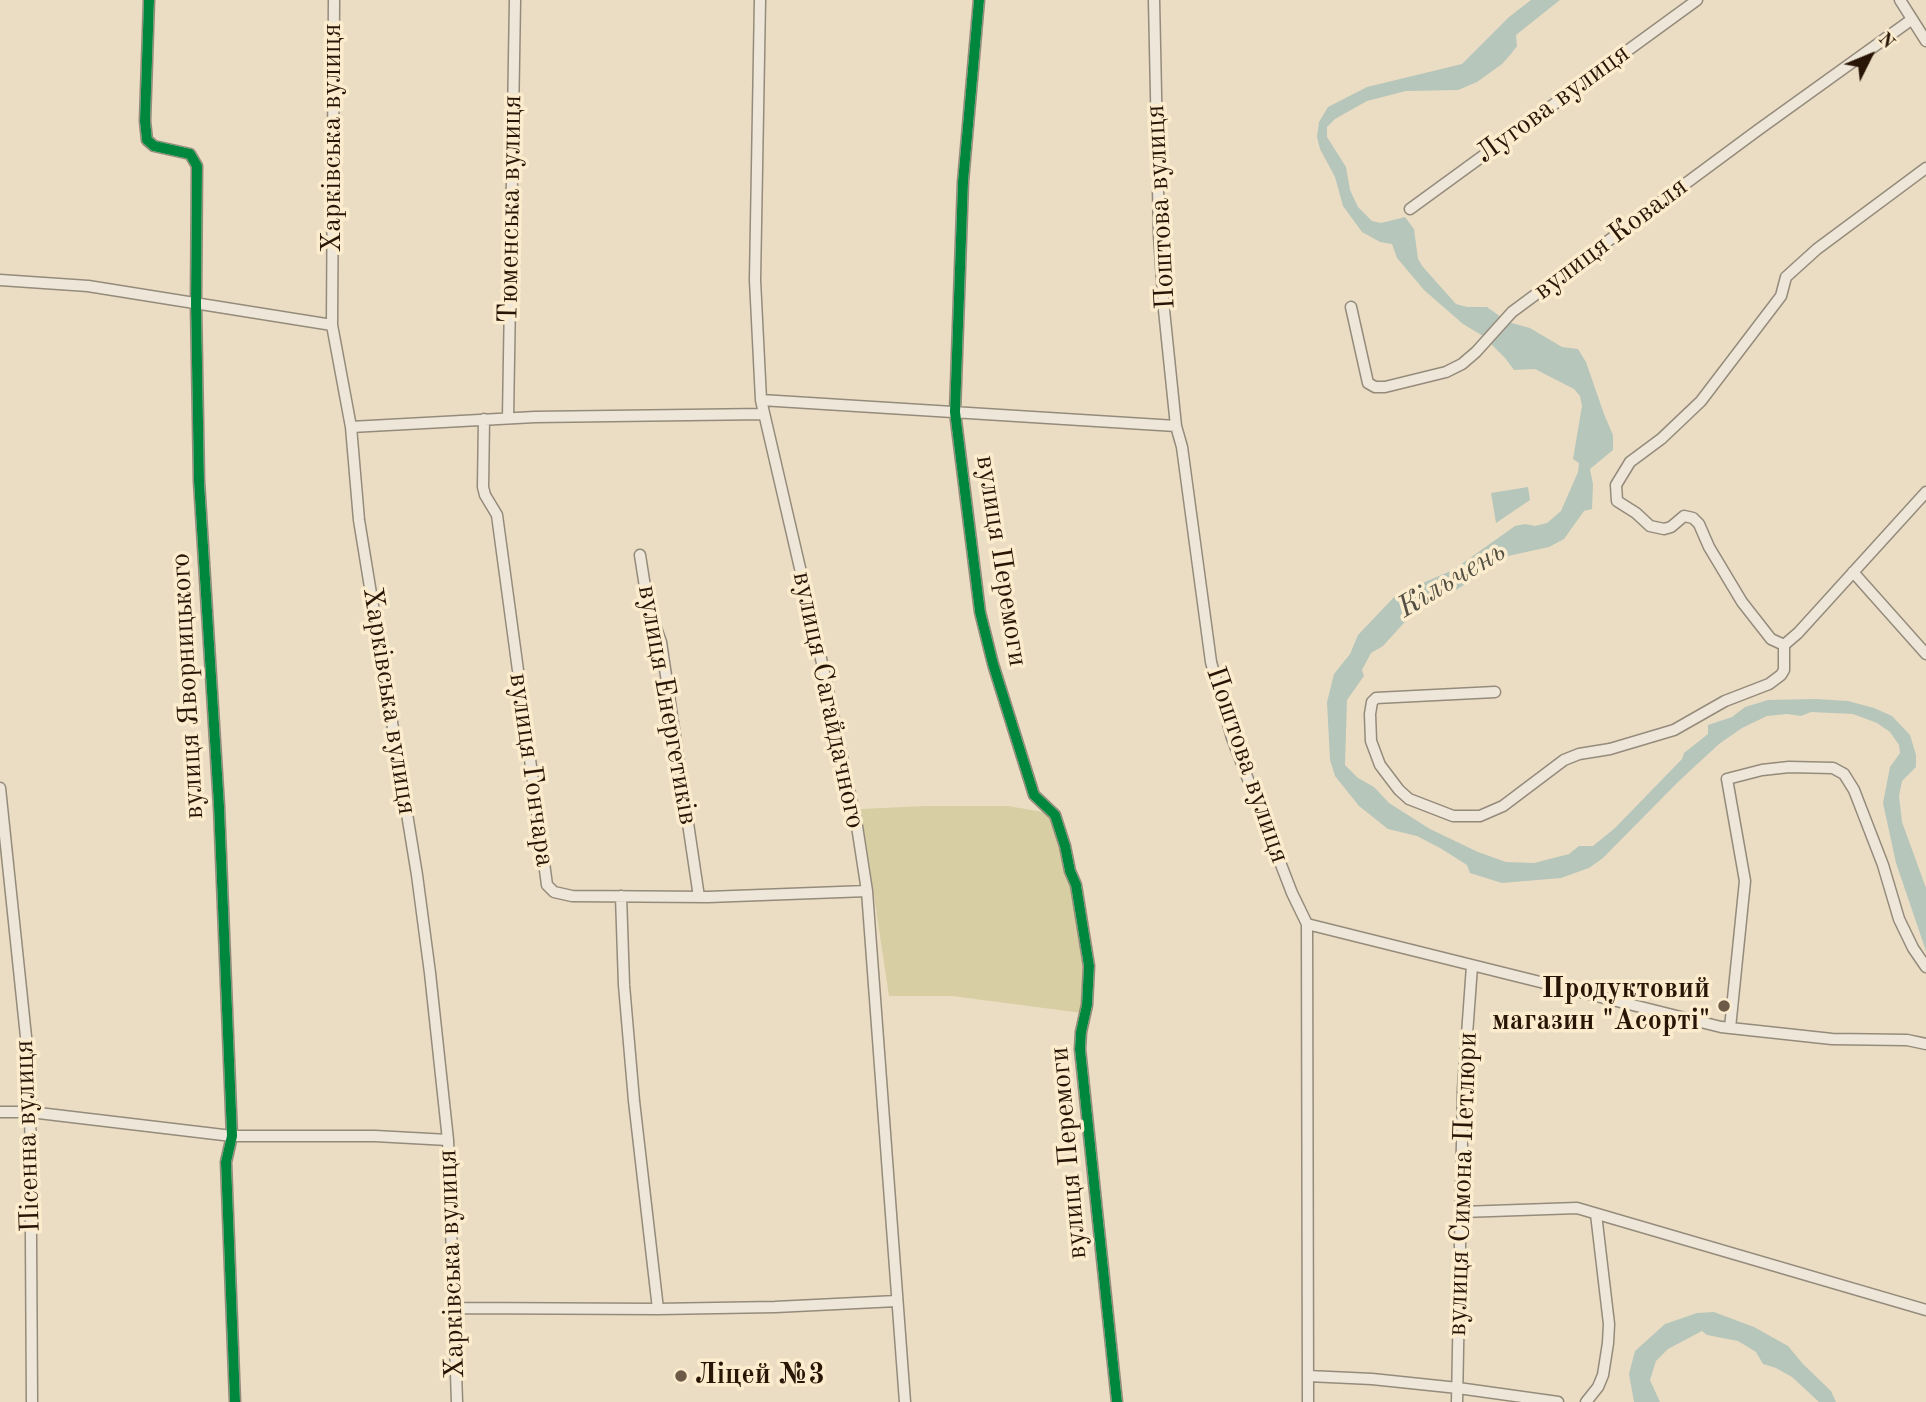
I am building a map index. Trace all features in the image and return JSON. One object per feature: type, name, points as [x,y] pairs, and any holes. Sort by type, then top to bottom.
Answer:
[{"type":"street","name":"вулиця Яворницького","points":[[149,0],[145,121],[147,140],[154,146],[190,154],[197,166],[199,481],[219,806],[232,1136],[226,1162],[234,1402]]},
{"type":"street","name":"Харківська вулиця","points":[[334,0],[332,325],[351,427],[359,520],[419,887],[448,1140],[457,1402]]},
{"type":"street","name":"Тюменська вулиця","points":[[508,418],[514,0]]},
{"type":"street","name":"вулиця Сагайдачного","points":[[760,0],[755,280],[761,400],[857,826],[867,891],[905,1402]]},
{"type":"street","name":"вулиця Перемоги","points":[[979,0],[963,182],[955,412],[980,612],[993,664],[1034,795],[1055,815],[1076,885],[1089,966],[1087,1005],[1080,1049],[1117,1402]]},
{"type":"street","name":"Поштова вулиця","points":[[1154,0],[1159,235],[1176,426],[1182,447],[1211,662],[1232,738],[1307,925],[1308,1402]]},
{"type":"street","name":"Лугова вулиця","points":[[1409,209],[1697,0]]},
{"type":"street","points":[[1900,0],[1926,41]]},
{"type":"street","name":"вулиця Коваля","points":[[1351,307],[1368,383],[1375,387],[1385,387],[1446,372],[1462,363],[1512,312],[1769,121],[1911,20]]},
{"type":"street","points":[[1784,645],[1771,639],[1742,602],[1724,575],[1699,524],[1693,518],[1684,516],[1671,527],[1664,529],[1650,526],[1617,501],[1616,485],[1630,462],[1661,439],[1701,401],[1780,296],[1786,277],[1817,249],[1926,167]]},
{"type":"street","points":[[0,280],[88,286],[332,325]]},
{"type":"street","points":[[761,400],[1176,426]]},
{"type":"street","points":[[351,427],[508,418],[764,414]]},
{"type":"street","name":"вулиця Гончара","points":[[484,419],[483,487],[497,515],[547,885],[554,892],[563,895],[621,896]]},
{"type":"street","points":[[1495,692],[1376,698],[1372,702],[1371,741],[1380,765],[1409,799],[1453,817],[1480,816],[1503,806],[1564,760],[1674,730],[1725,701],[1769,684],[1784,670],[1784,645],[1926,492]]},
{"type":"street","name":"вулиця Енергетиків","points":[[640,555],[648,606],[661,642],[699,897]]},
{"type":"street","points":[[1853,572],[1926,654]]},
{"type":"street","points":[[1730,1028],[1745,881],[1727,779],[1762,769],[1789,767],[1833,768],[1844,774],[1854,790],[1883,865],[1899,919],[1926,967]]},
{"type":"street","name":"Пісенна вулиця","points":[[0,788],[30,1074],[32,1402]]},
{"type":"street","points":[[658,1309],[634,1101],[624,985],[621,896],[699,897],[867,891]]},
{"type":"street","points":[[1307,925],[1730,1028],[1832,1039],[1908,1040],[1926,1044]]},
{"type":"street","name":"вулиця Симона Петлюри","points":[[1457,1402],[1463,1089],[1472,966]]},
{"type":"street","points":[[0,1112],[30,1112],[232,1136],[375,1136],[448,1140]]},
{"type":"street","points":[[1462,1212],[1577,1209],[1926,1310]]},
{"type":"street","points":[[1586,1402],[1598,1387],[1603,1375],[1608,1343],[1609,1324],[1596,1214]]},
{"type":"street","points":[[455,1308],[658,1309],[897,1301]]},
{"type":"street","points":[[1308,1376],[1372,1379],[1558,1402]]},
{"type":"shaded area","points":[[1008,806],[1049,813],[1072,892],[1087,973],[1082,1013],[952,996],[889,996],[861,809]]},
{"type":"water","name":"Кільчень","points":[[1531,0],[1560,0],[1516,35],[1517,46],[1511,54],[1477,82],[1458,90],[1406,91],[1367,101],[1335,119],[1327,127],[1327,137],[1346,167],[1350,190],[1358,207],[1372,221],[1381,223],[1405,217],[1414,229],[1418,259],[1456,304],[1487,307],[1508,322],[1530,328],[1562,347],[1578,349],[1586,362],[1613,435],[1613,450],[1590,469],[1593,484],[1592,509],[1584,511],[1564,539],[1549,547],[1508,556],[1456,590],[1449,590],[1422,603],[1383,646],[1371,653],[1362,670],[1364,676],[1347,700],[1345,765],[1358,778],[1374,787],[1389,803],[1430,829],[1506,862],[1534,863],[1569,854],[1579,846],[1593,846],[1615,828],[1682,759],[1684,753],[1708,734],[1708,725],[1732,717],[1745,707],[1768,700],[1816,699],[1848,701],[1874,708],[1892,716],[1910,735],[1916,755],[1916,767],[1902,781],[1899,796],[1902,822],[1926,888],[1926,951],[1896,863],[1883,803],[1890,767],[1900,753],[1899,745],[1890,732],[1877,723],[1853,714],[1811,712],[1801,716],[1767,716],[1742,728],[1719,744],[1678,782],[1603,858],[1589,868],[1561,878],[1502,883],[1470,873],[1467,865],[1440,848],[1417,836],[1388,829],[1359,806],[1335,776],[1330,760],[1327,702],[1334,674],[1350,654],[1358,635],[1397,594],[1453,570],[1515,526],[1547,523],[1561,511],[1578,472],[1579,463],[1573,459],[1582,406],[1580,396],[1574,389],[1535,369],[1514,370],[1483,336],[1463,324],[1424,290],[1397,258],[1392,244],[1380,242],[1362,232],[1343,206],[1335,177],[1320,149],[1317,137],[1319,122],[1328,107],[1367,87],[1462,64],[1509,17]]},
{"type":"water","points":[[1528,487],[1530,500],[1496,523],[1491,493]]},
{"type":"water","points":[[1714,1312],[1754,1327],[1788,1346],[1831,1391],[1836,1402],[1819,1402],[1792,1377],[1763,1364],[1756,1352],[1738,1341],[1707,1335],[1702,1331],[1668,1349],[1656,1361],[1650,1380],[1660,1402],[1634,1402],[1629,1374],[1635,1351],[1665,1324],[1697,1313]]},
{"type":"cycle path","points":[[149,0],[145,121],[147,140],[154,146],[190,154],[197,166],[199,481],[219,806],[232,1136],[226,1162],[235,1402]]},
{"type":"cycle path","points":[[979,0],[963,182],[955,412],[980,612],[993,664],[1034,795],[1055,815],[1076,885],[1089,966],[1087,1005],[1080,1049],[1117,1402]]},
{"type":"place","name":"Продуктовий магазин \"Асорті\"","points":[[1724,1006]]},
{"type":"place","name":"Ліцей №3","points":[[681,1376]]}]
